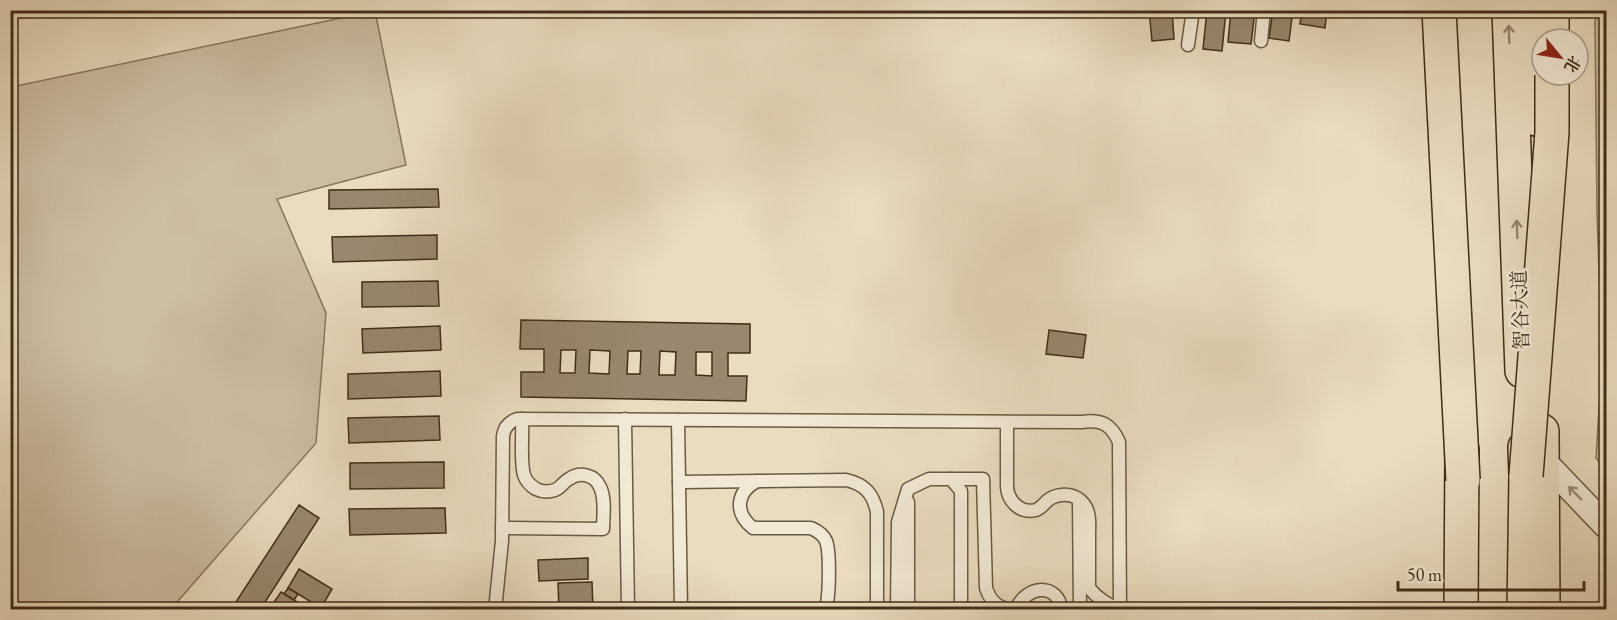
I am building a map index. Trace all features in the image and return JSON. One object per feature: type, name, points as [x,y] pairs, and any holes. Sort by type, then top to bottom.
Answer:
[{"type":"main road","points":[[1439,10],[1463,480]]},
{"type":"main road","points":[[1444,10],[1447,83],[1451,455],[1448,609]]},
{"type":"main road","points":[[1453,10],[1463,480],[1461,609]]},
{"type":"main road","name":"智谷大道","points":[[1509,10],[1543,609]]},
{"type":"main road","name":"智谷大道","points":[[1524,609],[1534,468],[1534,10]]},
{"type":"main road","points":[[1552,10],[1552,27]]},
{"type":"main road","points":[[1534,468],[1552,132],[1552,87]]},
{"type":"street","points":[[1534,468],[1606,526]]},
{"type":"lane","points":[[1188,45],[1193,10]]},
{"type":"lane","points":[[1261,41],[1264,10]]},
{"type":"lane","points":[[502,528],[603,529],[602,494],[596,481],[590,477],[583,475],[571,477],[562,486],[548,492],[541,491],[528,483],[523,469],[522,419]]},
{"type":"lane","points":[[495,609],[502,528],[504,430],[512,421],[522,419],[1100,422],[1115,433],[1119,442],[1120,609],[1106,604],[1089,588],[1088,512],[1079,500],[1072,496],[1056,496],[1042,507],[1028,511],[1015,505],[1011,500],[1007,487],[1007,422]]},
{"type":"lane","points":[[625,419],[628,609]]},
{"type":"lane","points":[[678,420],[681,609]]},
{"type":"lane","points":[[776,481],[766,479],[747,486],[741,495],[741,514],[753,528],[812,528],[823,536],[828,548],[829,597],[825,609]]},
{"type":"lane","points":[[897,609],[898,522],[908,489],[929,479],[951,479],[983,480],[988,596],[1002,608],[1016,609],[1026,594],[1034,590],[1043,590],[1057,598],[1062,609]]},
{"type":"lane","points":[[951,479],[961,491],[961,609]]},
{"type":"lane","points":[[679,482],[846,480],[864,486],[871,493],[877,512],[877,609]]},
{"type":"lane","points":[[908,489],[908,609]]},
{"type":"lane","points":[[1079,500],[1080,609]]},
{"type":"shaded area","points":[[1606,10],[1606,471],[1596,458],[1602,357],[1597,213],[1595,22],[1597,11]]},
{"type":"shaded area","points":[[375,11],[406,165],[277,199],[326,313],[316,443],[171,609],[11,609],[11,87]]},
{"type":"building","points":[[1149,10],[1172,10],[1174,39],[1152,41]]},
{"type":"building","points":[[1207,10],[1226,10],[1222,51],[1203,49]]},
{"type":"building","points":[[1231,10],[1255,10],[1251,44],[1228,42]]},
{"type":"building","points":[[1273,10],[1293,10],[1289,41],[1269,38]]},
{"type":"building","points":[[1302,10],[1327,10],[1325,28],[1300,24]]},
{"type":"building","points":[[438,189],[439,207],[329,209],[329,190]]},
{"type":"building","points":[[437,235],[437,259],[333,262],[332,237]]},
{"type":"building","points":[[438,281],[439,306],[362,307],[362,282]]},
{"type":"building","points":[[521,320],[750,324],[750,353],[728,353],[728,376],[747,376],[746,401],[521,397],[521,372],[544,372],[544,349],[520,349]],"holes":[[[561,350],[576,350],[575,373],[560,373]],[[590,350],[610,351],[609,374],[589,373]],[[628,351],[641,351],[640,374],[627,374]],[[660,351],[676,352],[675,375],[659,375]],[[696,352],[712,352],[712,376],[696,375]]]},
{"type":"building","points":[[440,326],[441,350],[363,353],[362,329]]},
{"type":"building","points":[[1049,330],[1086,335],[1083,358],[1046,354]]},
{"type":"building","points":[[440,371],[441,396],[348,399],[348,374]]},
{"type":"building","points":[[439,416],[440,440],[349,443],[348,418]]},
{"type":"building","points":[[444,462],[444,488],[350,489],[350,463]]},
{"type":"building","points":[[299,505],[319,518],[260,610],[242,610],[234,605]]},
{"type":"building","points":[[445,508],[446,533],[350,535],[349,509]]},
{"type":"building","points":[[588,558],[588,579],[539,581],[538,560]]},
{"type":"building","points":[[299,569],[332,589],[321,608],[288,588]]},
{"type":"building","points":[[592,582],[593,610],[559,610],[558,583]]},
{"type":"building","points":[[288,588],[298,594],[294,600],[284,594]]},
{"type":"building","points":[[281,592],[310,610],[279,610],[272,605]]}]
